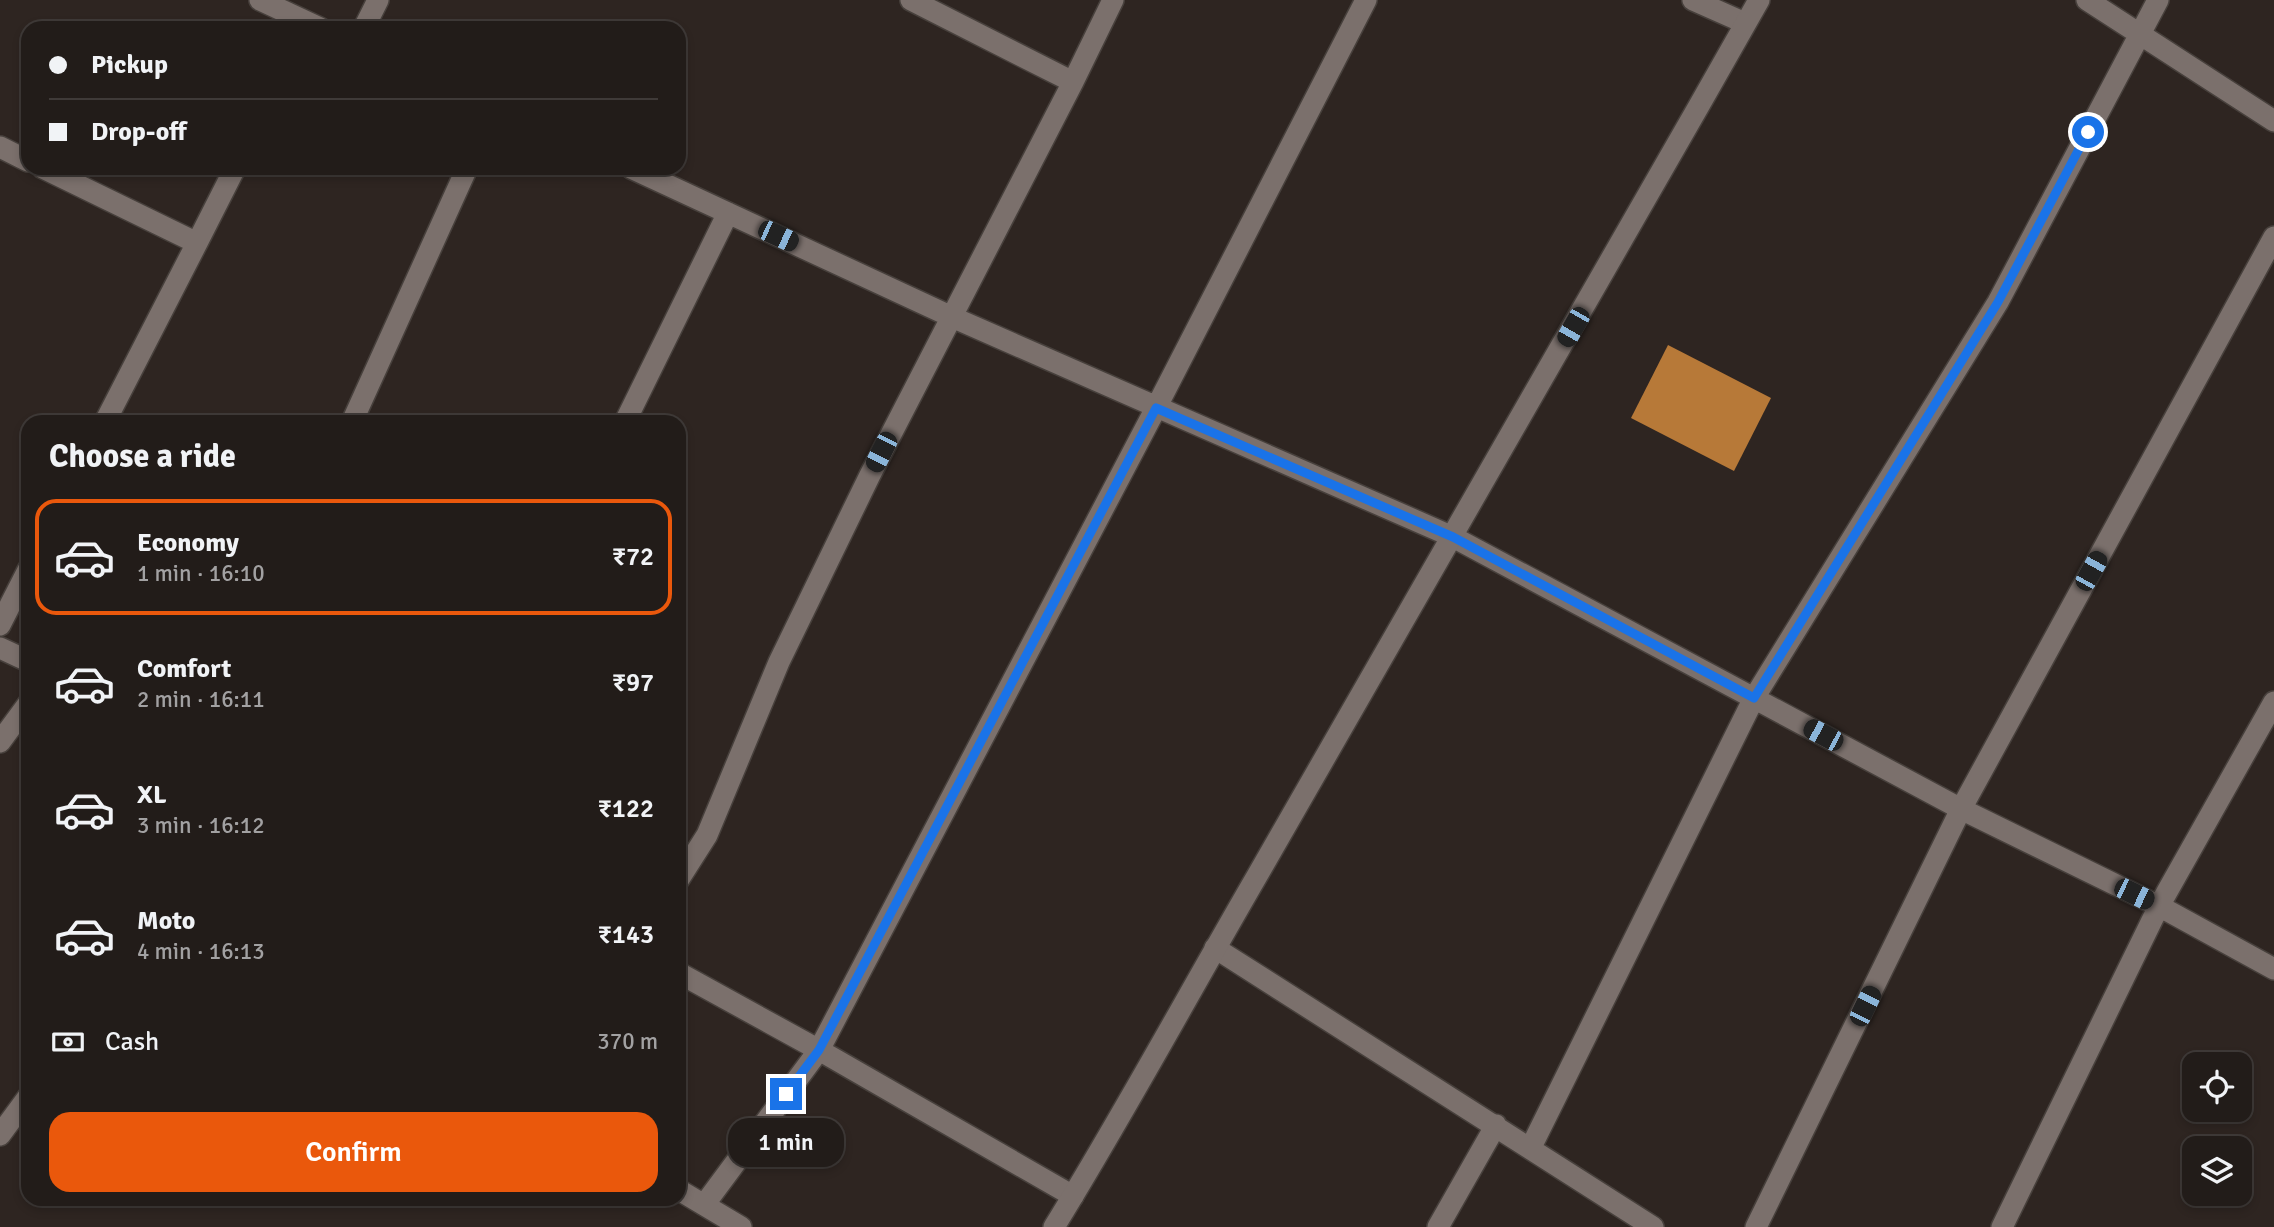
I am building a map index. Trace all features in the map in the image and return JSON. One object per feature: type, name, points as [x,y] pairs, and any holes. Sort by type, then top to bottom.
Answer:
[{"type":"street","points":[[260,0],[300,21]]},
{"type":"street","points":[[368,21],[378,0]]},
{"type":"street","points":[[911,0],[1073,82]]},
{"type":"street","points":[[686,868],[707,835],[785,650],[870,475],[1113,0]]},
{"type":"street","points":[[704,1205],[819,1050],[1156,408],[1366,0]]},
{"type":"street","points":[[1693,0],[1745,23]]},
{"type":"street","points":[[1054,1227],[1122,1115],[1759,0]]},
{"type":"street","points":[[2087,0],[2274,121]]},
{"type":"street","points":[[1531,1147],[1754,698],[1998,302],[2158,0]]},
{"type":"street","points":[[0,147],[21,158]]},
{"type":"street","points":[[57,175],[197,243]]},
{"type":"street","points":[[109,415],[231,175]]},
{"type":"street","points":[[355,415],[464,175]]},
{"type":"street","points":[[646,175],[952,317],[1453,537],[1961,809],[2159,906],[2274,969]]},
{"type":"street","points":[[628,415],[728,213]]},
{"type":"street","points":[[1756,1227],[1961,809],[2274,237]]},
{"type":"street","points":[[0,625],[21,584]]},
{"type":"street","points":[[0,648],[21,658]]},
{"type":"street","points":[[2002,1227],[2159,906],[2274,702]]},
{"type":"street","points":[[0,742],[21,714]]},
{"type":"street","points":[[1215,948],[1653,1227]]},
{"type":"street","points":[[686,977],[1073,1196]]},
{"type":"street","points":[[0,1135],[21,1106]]},
{"type":"street","points":[[1438,1227],[1496,1125]]},
{"type":"street","points":[[686,1195],[741,1227]]},
{"type":"building","points":[[1668,345],[1771,398],[1734,471],[1631,418]]},
{"type":"route","points":[[786,1094],[819,1050],[1156,408],[1453,537],[1754,698],[1998,302],[2088,132]]}]
